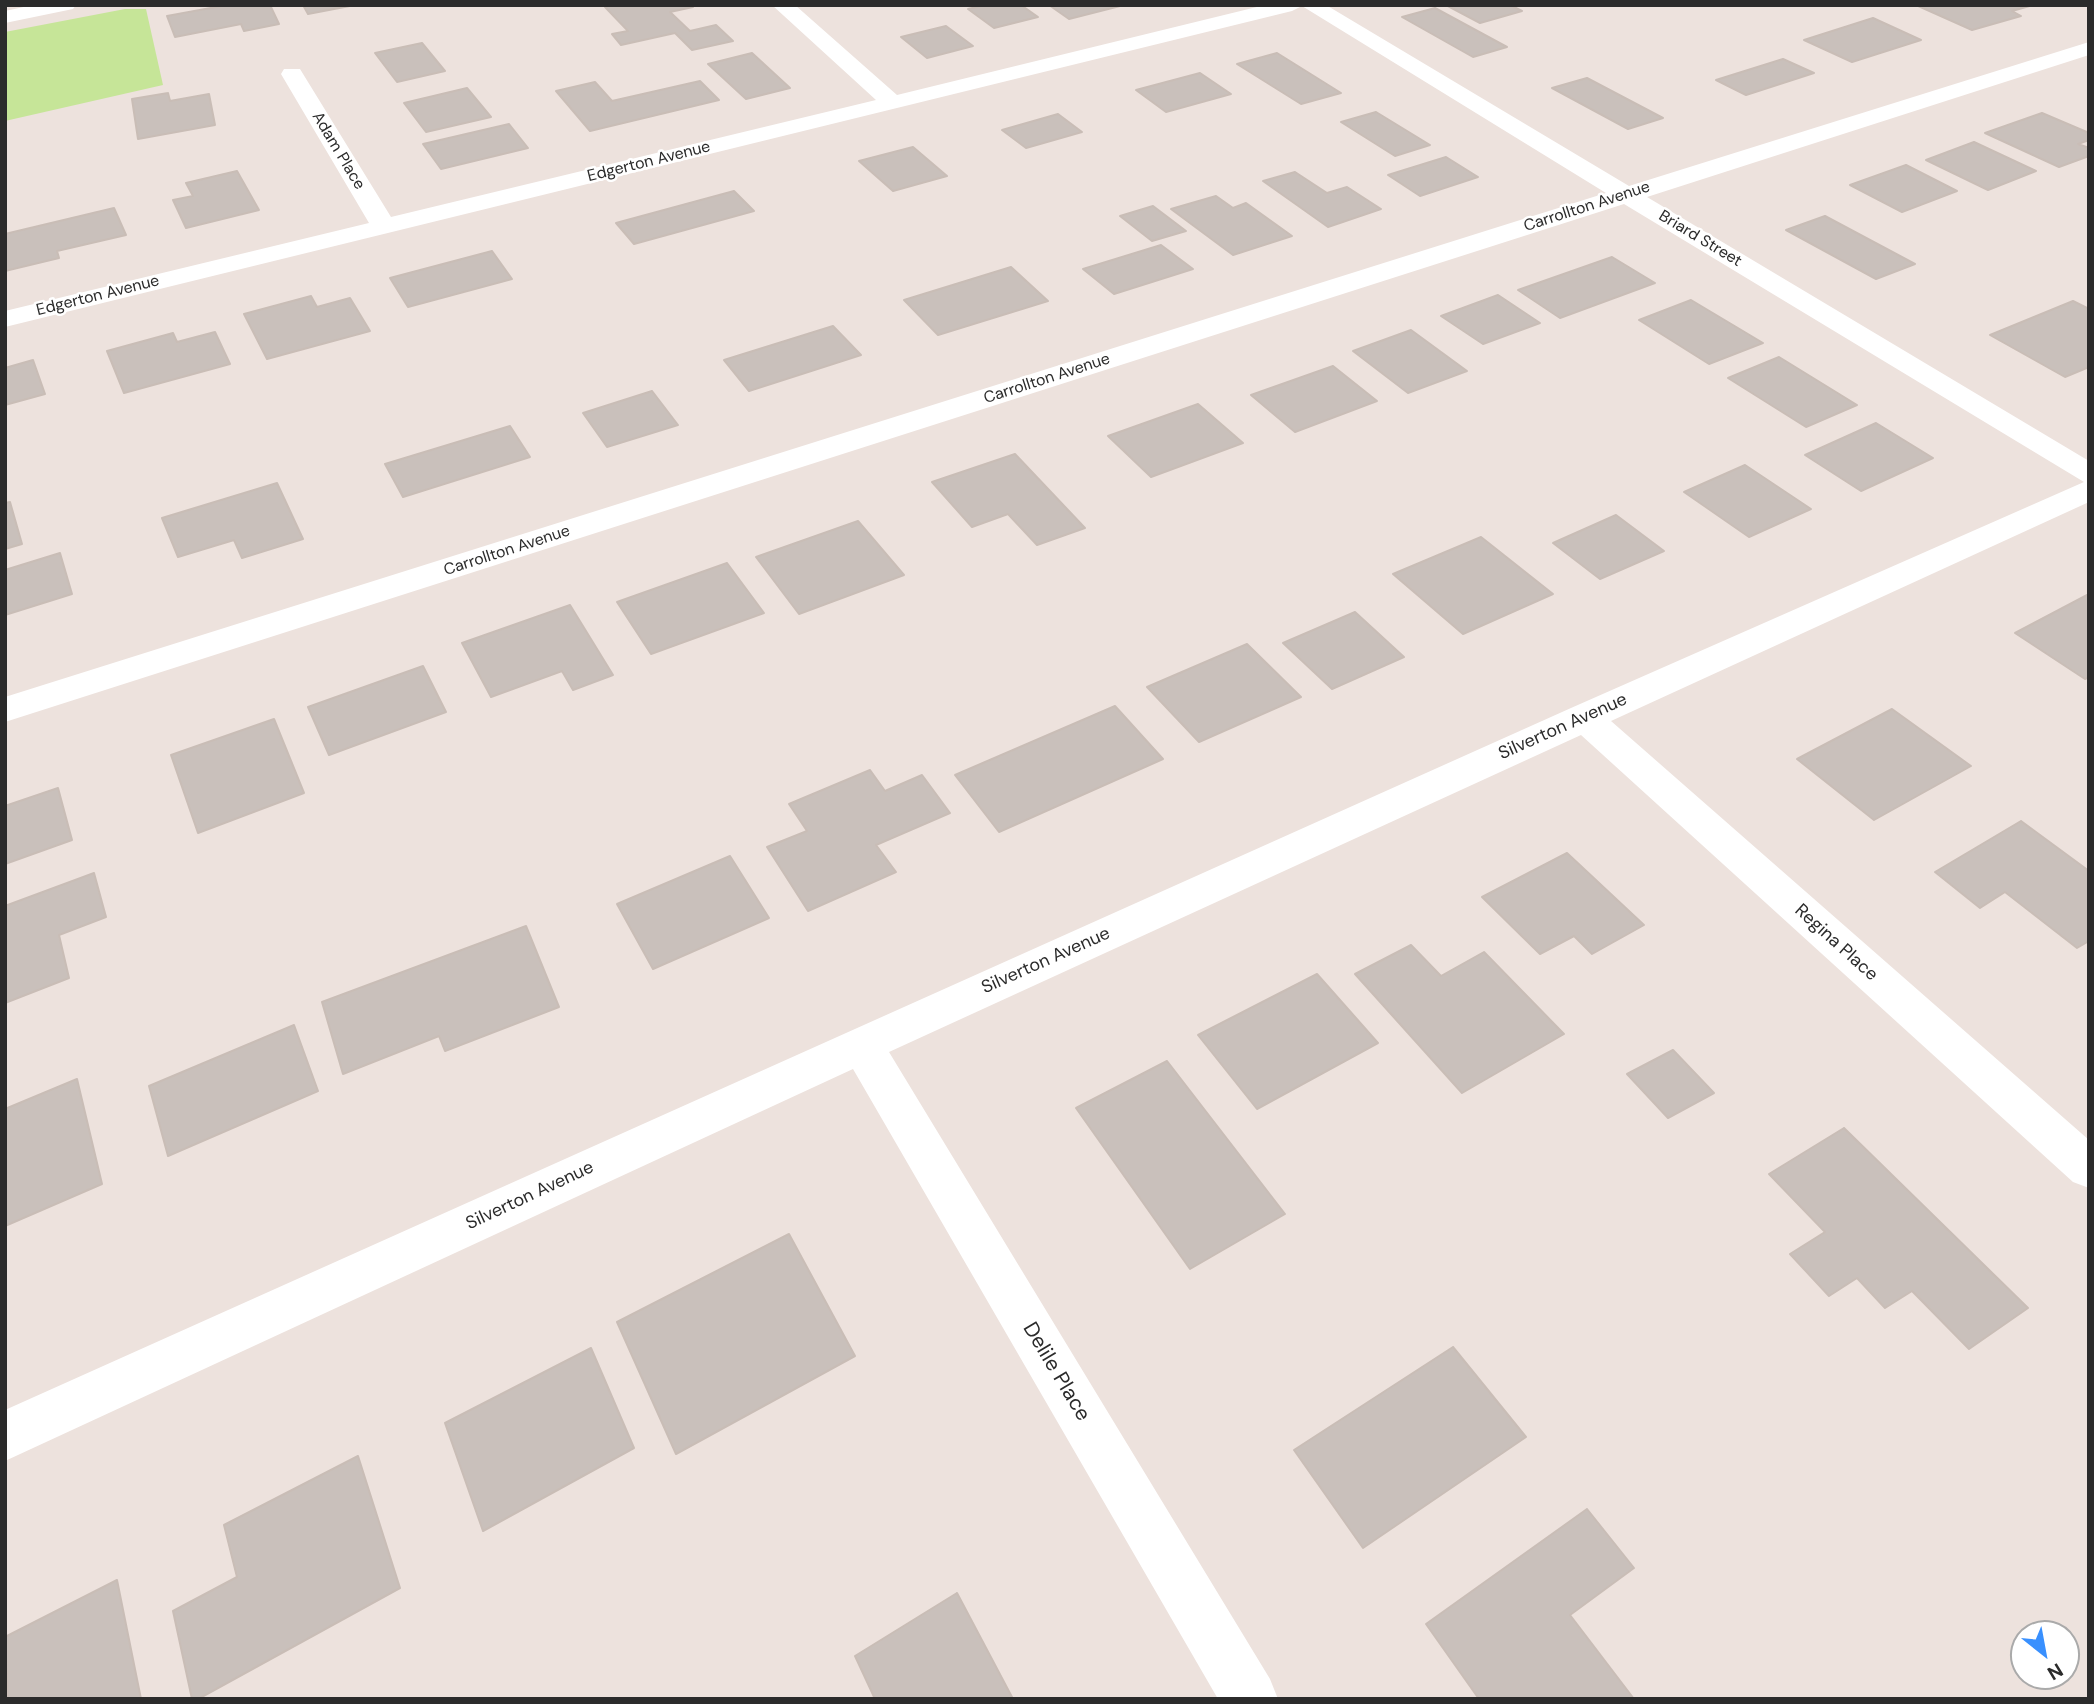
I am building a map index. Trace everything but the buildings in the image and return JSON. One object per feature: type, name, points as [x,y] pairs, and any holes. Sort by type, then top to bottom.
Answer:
[{"type":"street","points":[[5,17],[66,5]]},
{"type":"street","points":[[782,5],[893,103]]},
{"type":"street","name":"Edgerton Avenue","points":[[5,319],[1292,5]]},
{"type":"street","name":"Briard Street","points":[[1311,5],[2089,474]]},
{"type":"street","name":"Carrollton Avenue","points":[[5,710],[2089,48]]},
{"type":"street","name":"Adam Place","points":[[292,74],[384,227]]},
{"type":"street","name":"Silverton Avenue","points":[[5,1436],[2089,490]]},
{"type":"street","name":"Regina Place","points":[[1584,718],[2089,1168]]},
{"type":"street","name":"Delile Place","points":[[862,1045],[1250,1699]]},
{"type":"green space","points":[[125,9],[146,9],[163,85],[5,121],[5,32]]}]
